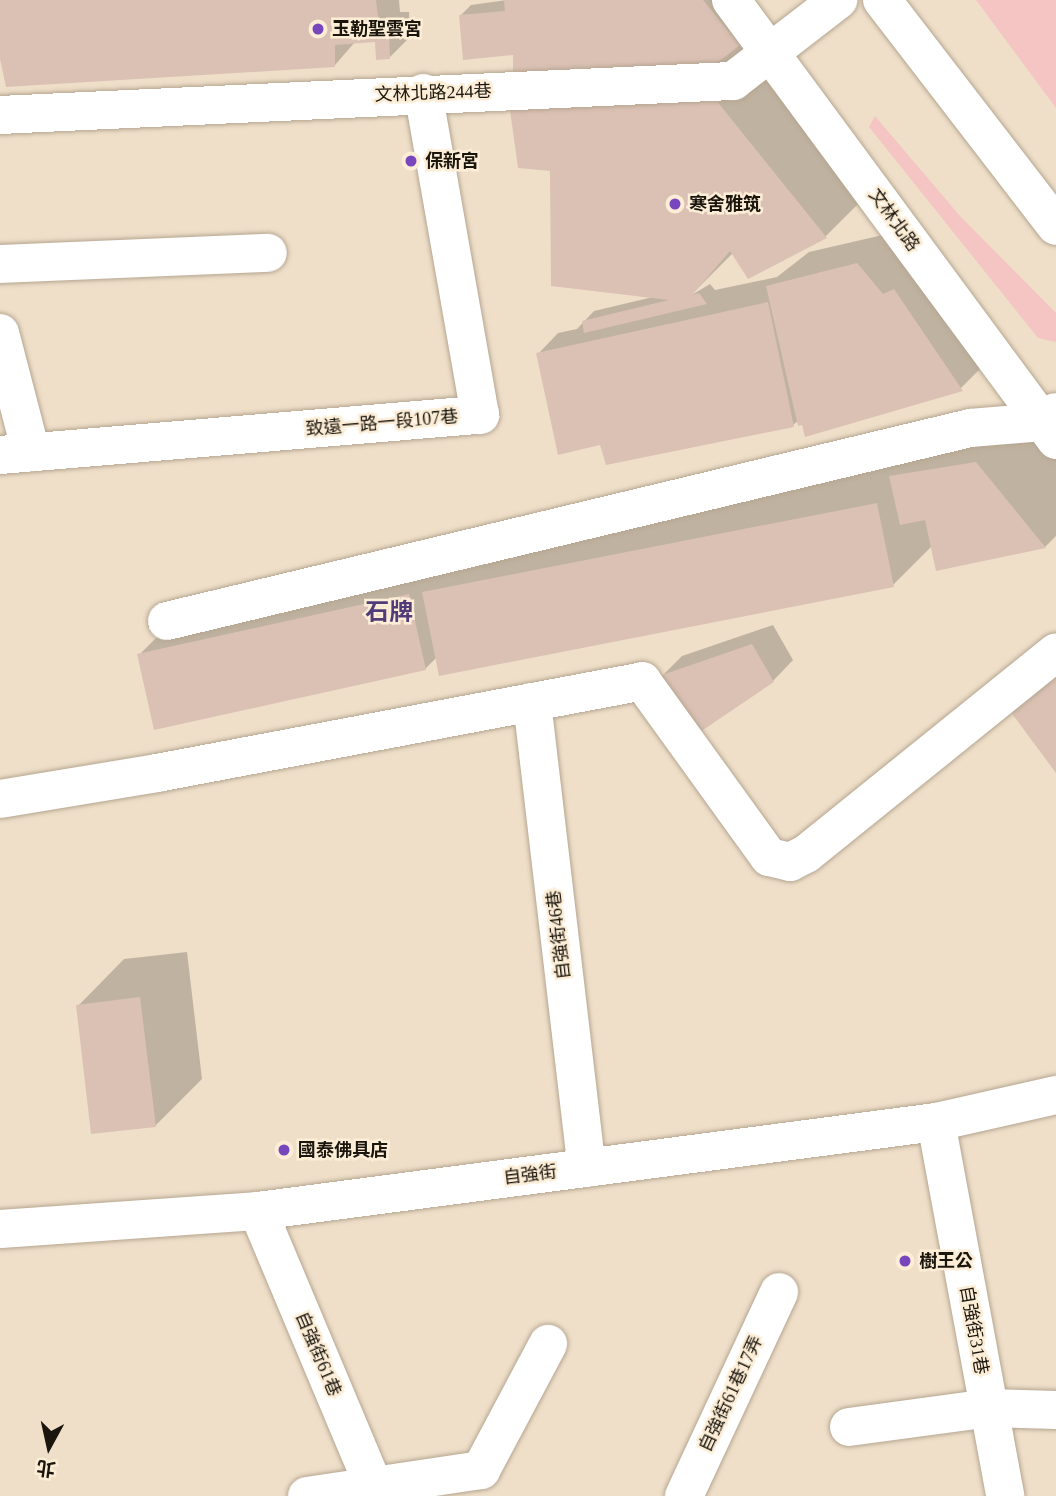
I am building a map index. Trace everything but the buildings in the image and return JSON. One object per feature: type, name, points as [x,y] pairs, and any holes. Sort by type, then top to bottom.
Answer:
[{"type":"street","name":"文林北路","points":[[731,0],[1052,424]]},
{"type":"street","name":"文林北路244巷","points":[[0,115],[423,93],[733,81],[768,51],[838,0]]},
{"type":"street","points":[[882,0],[1056,226]]},
{"type":"street","name":"致遠一路一段107巷","points":[[16,453],[480,415],[423,93]]},
{"type":"street","points":[[0,264],[268,253]]},
{"type":"street","points":[[0,333],[16,453]]},
{"type":"street","points":[[167,621],[970,428],[1052,424]]},
{"type":"street","points":[[0,799],[157,774],[642,681],[769,857],[790,862],[806,854],[1056,652]]},
{"type":"street","name":"自強街46巷","points":[[532,702],[587,1168]]},
{"type":"street","name":"自強街","points":[[0,1229],[258,1211],[936,1122],[1056,1095]]},
{"type":"street","name":"自強街31巷","points":[[936,1122],[1005,1496]]},
{"type":"street","name":"自強街61巷","points":[[258,1211],[376,1492]]},
{"type":"street","name":"自強街61巷17弄","points":[[684,1496],[779,1292]]},
{"type":"street","points":[[307,1496],[376,1492],[481,1471],[548,1344]]},
{"type":"street","points":[[849,1427],[989,1408],[1056,1409]]},
{"type":"shaded area","points":[[976,0],[1056,0],[1056,108]]},
{"type":"shaded area","points":[[875,116],[960,216],[1056,313],[1056,342],[1038,338],[869,127]]},
{"type":"place","name":"玉勒聖雲宮","points":[[318,29]]},
{"type":"place","name":"保新宮","points":[[411,161]]},
{"type":"place","name":"寒舍雅筑","points":[[675,204]]},
{"type":"place","name":"國泰佛具店","points":[[284,1150]]},
{"type":"place","name":"樹王公","points":[[905,1261]]},
{"type":"district","name":"石牌","points":[[389,613]]}]
